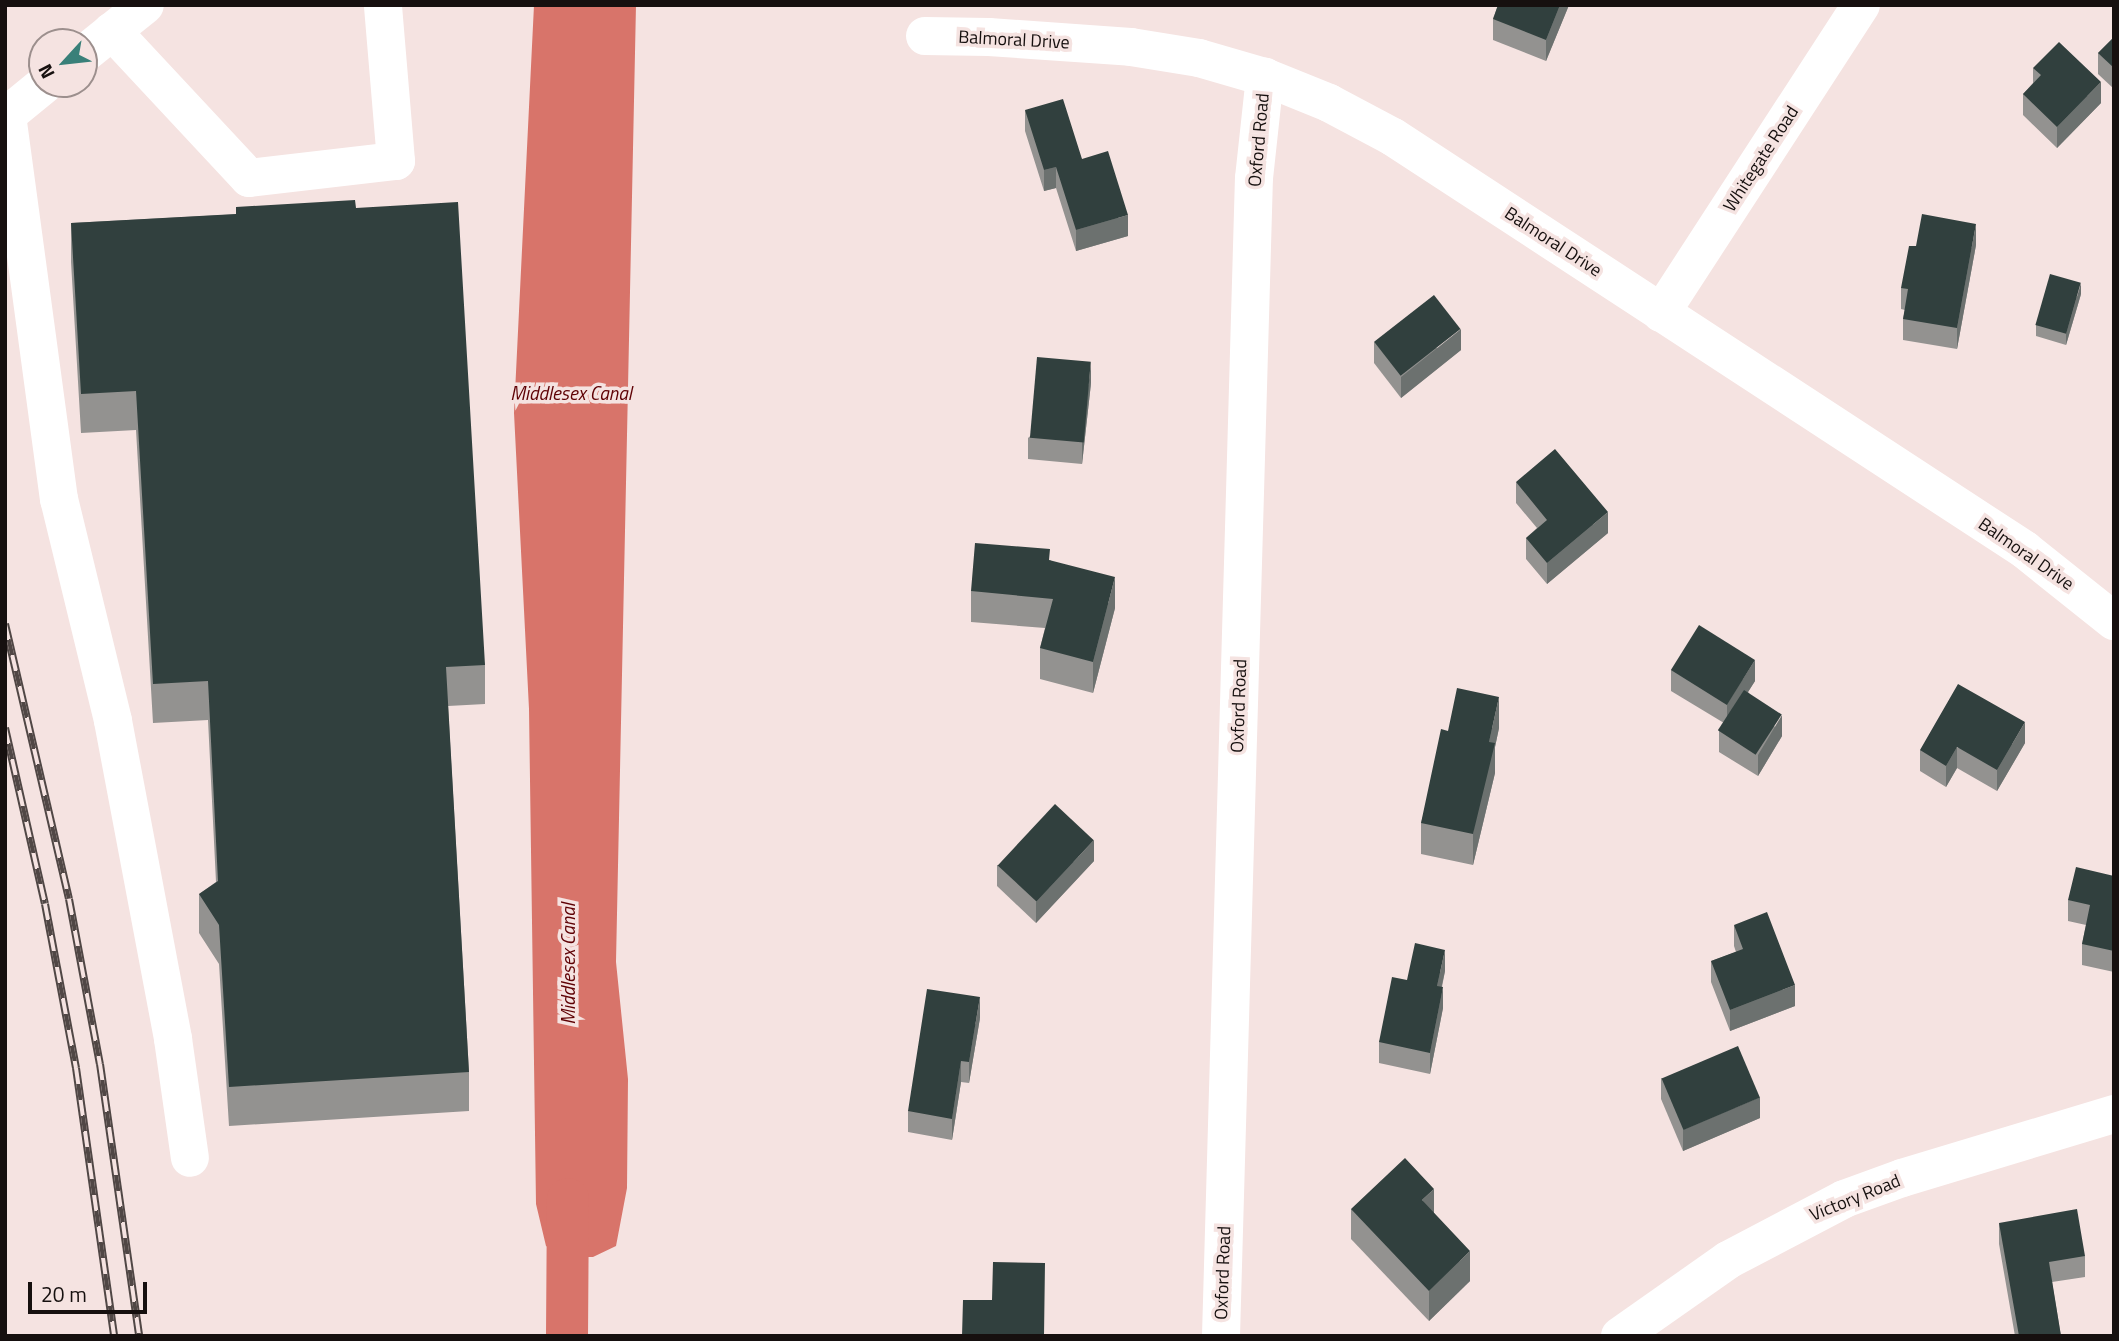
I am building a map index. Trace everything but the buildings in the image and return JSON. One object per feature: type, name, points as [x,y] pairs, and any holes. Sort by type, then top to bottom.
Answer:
[{"type":"street","points":[[145,5],[98,42],[249,178],[396,161],[383,5]]},
{"type":"street","name":"Whitegate Road","points":[[1661,313],[1861,5]]},
{"type":"street","name":"Balmoral Drive","points":[[925,36],[989,37],[1131,47],[1199,58],[1265,78],[1329,103],[1393,137],[2025,550],[2114,621]]},
{"type":"street","name":"Oxford Road","points":[[1221,1336],[1254,178],[1265,78]]},
{"type":"street","points":[[28,98],[6,115],[59,499],[113,721],[173,1039],[190,1158]]},
{"type":"street","name":"Victory Road","points":[[1620,1336],[1728,1259],[1843,1199],[1902,1178],[2114,1114]]},
{"type":"water","name":"Middlesex Canal","points":[[534,5],[636,5],[616,962],[628,1079],[627,1188],[616,1246],[593,1257],[568,1257],[546,1246],[536,1204],[529,709],[514,413]]},
{"type":"waterway","name":"Middlesex Canal","points":[[567,1336],[568,1199]]},
{"type":"railway","points":[[5,624],[69,899],[100,1064],[139,1336]]},
{"type":"railway","points":[[5,728],[45,904],[76,1068],[114,1336]]}]
